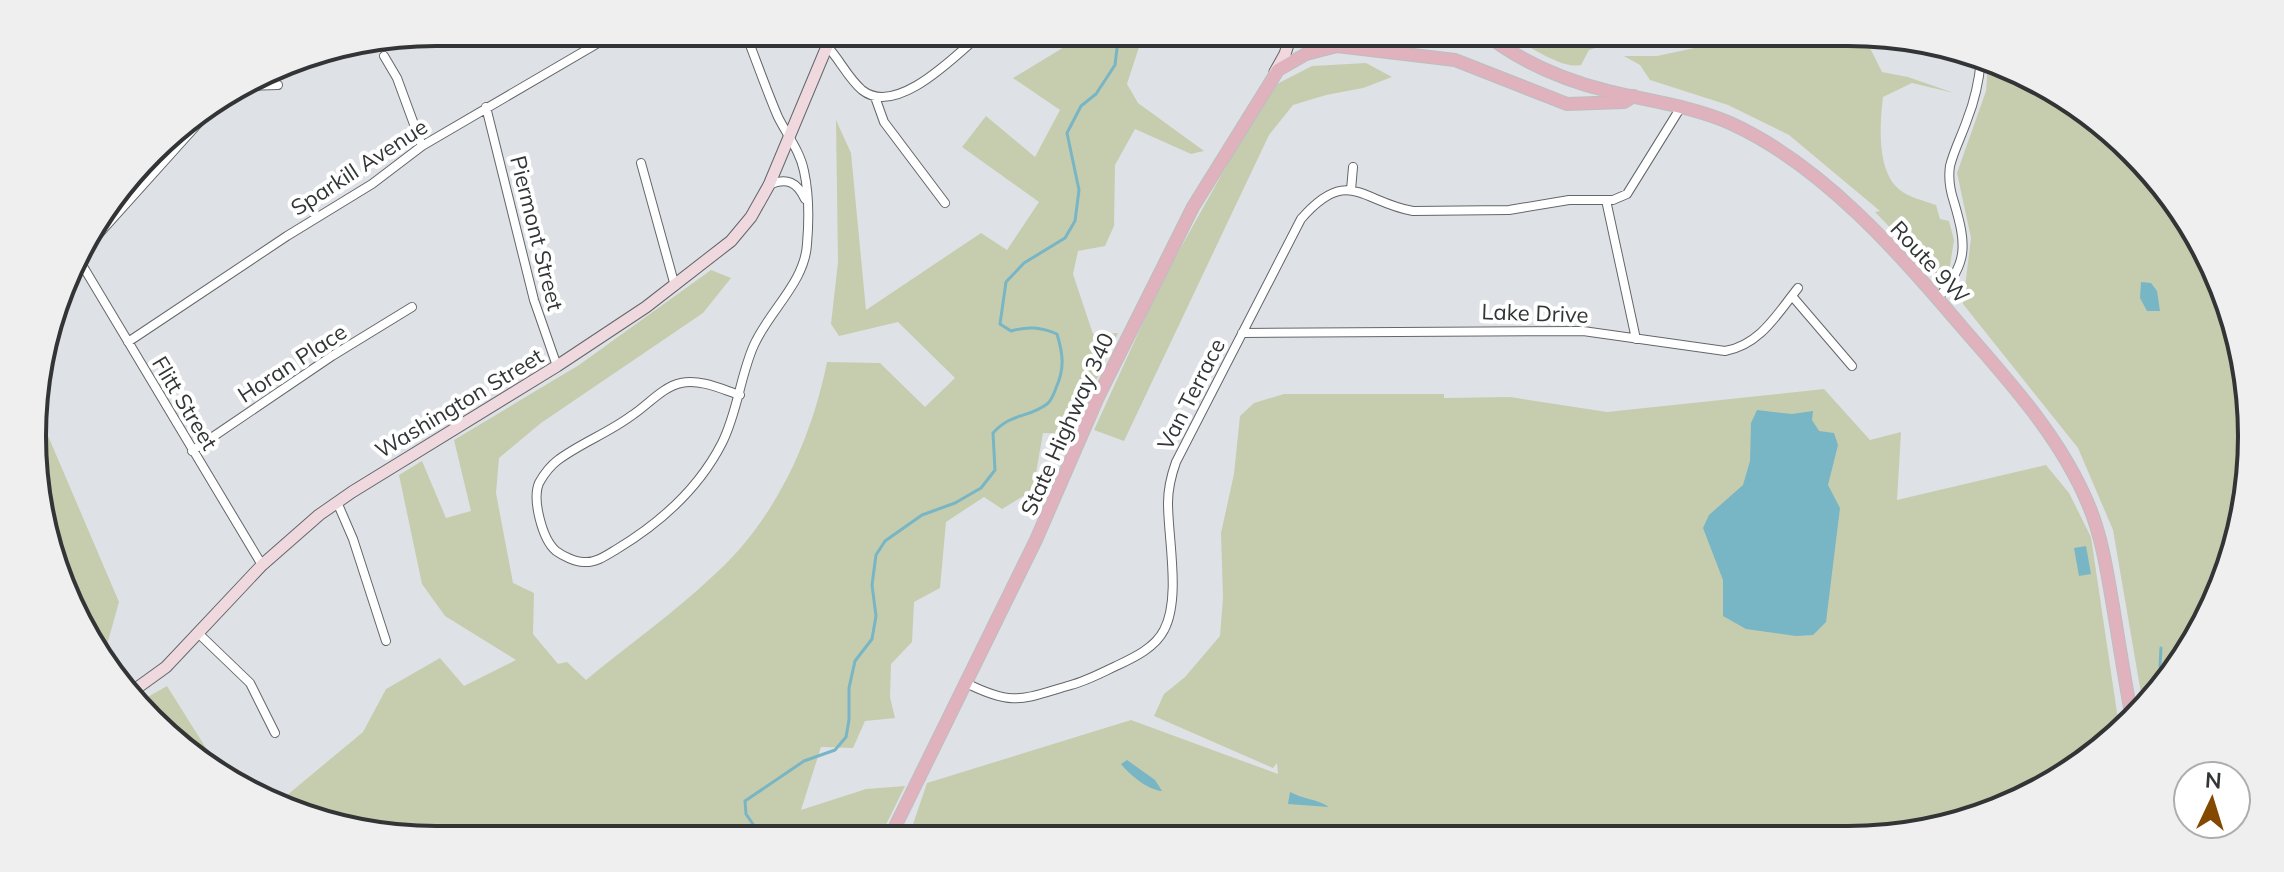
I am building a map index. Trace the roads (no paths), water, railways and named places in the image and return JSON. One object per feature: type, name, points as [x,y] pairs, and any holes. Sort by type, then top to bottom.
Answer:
[{"type":"main road","name":"Washington Street","points":[[138,687],[161,671],[290,538],[337,502],[444,433],[557,366],[675,286],[731,241],[751,217],[769,185],[827,46]]},
{"type":"main road","name":"State Highway 340","points":[[895,826],[1036,540],[1099,395],[1193,207],[1288,46]]},
{"type":"main road","points":[[1272,77],[1295,59],[1337,46],[1446,58],[1474,66],[1541,96],[1567,104],[1587,106],[1624,102],[1634,96]]},
{"type":"main road","name":"Route 9W","points":[[1504,46],[1547,70],[1584,85],[1681,107],[1746,131],[1805,168],[1845,202],[1938,298],[2041,421],[2078,480],[2090,508],[2106,565],[2130,706]]},
{"type":"street","name":"Sparkill Avenue","points":[[128,342],[287,236],[372,184],[422,146],[593,46]]},
{"type":"street","points":[[740,395],[694,382],[679,383],[631,417],[556,461],[544,473],[537,488],[546,536],[555,550],[585,563],[602,558],[660,520],[683,497],[705,471],[722,443],[740,395],[753,347],[804,262],[807,204],[804,171],[779,119],[750,46]]},
{"type":"street","points":[[827,46],[859,87],[875,97],[889,99],[905,93],[965,46]]},
{"type":"street","points":[[384,56],[397,78],[422,146]]},
{"type":"street","points":[[1938,298],[1955,278],[1961,264],[1964,247],[1949,178],[1954,153],[1973,104],[1979,69]]},
{"type":"street","points":[[265,85],[278,85]]},
{"type":"street","points":[[875,97],[884,122],[945,203]]},
{"type":"street","name":"Piermont Street","points":[[486,107],[534,300],[557,366]]},
{"type":"street","points":[[1353,167],[1351,190],[1413,211],[1509,210],[1569,200],[1606,200],[1627,194],[1681,107]]},
{"type":"street","points":[[112,220],[185,138]]},
{"type":"street","points":[[641,163],[675,286]]},
{"type":"street","points":[[769,185],[781,180],[791,181],[800,188],[807,204]]},
{"type":"street","name":"Van Terrace","points":[[966,683],[993,697],[1011,700],[1031,696],[1080,682],[1132,658],[1152,645],[1163,632],[1171,597],[1168,501],[1176,462],[1301,219],[1332,193],[1351,190]]},
{"type":"street","points":[[1606,200],[1636,339]]},
{"type":"street","name":"Flitt Street","points":[[84,268],[262,565]]},
{"type":"street","name":"Lake Drive","points":[[1242,333],[1531,329],[1583,331],[1716,351],[1734,350],[1749,344],[1761,334],[1798,288]]},
{"type":"street","points":[[1792,296],[1852,366]]},
{"type":"street","name":"Horan Place","points":[[192,451],[332,356],[412,307]]},
{"type":"street","points":[[337,502],[353,539],[386,641]]},
{"type":"street","points":[[198,633],[250,683],[275,733]]},
{"type":"water","points":[[2141,282],[2151,283],[2157,291],[2160,311],[2147,311],[2140,298]]},
{"type":"water","points":[[1757,410],[1792,414],[1813,411],[1812,420],[1819,431],[1834,433],[1838,445],[1828,485],[1840,508],[1826,622],[1813,635],[1796,636],[1746,629],[1723,616],[1723,580],[1703,528],[1709,515],[1743,485],[1750,461],[1751,423]]},
{"type":"water","points":[[2086,546],[2091,574],[2079,576],[2074,548]]},
{"type":"water","points":[[1127,760],[1155,780],[1162,791],[1145,785],[1129,773],[1121,764]]},
{"type":"water","points":[[1290,792],[1320,802],[1329,807],[1288,804]]},
{"type":"waterway","points":[[754,826],[746,814],[745,801],[804,761],[835,750],[846,737],[849,688],[855,661],[872,639],[876,616],[872,585],[876,555],[885,541],[922,515],[955,503],[981,488],[995,470],[993,433],[1007,422],[1040,409],[1054,394],[1062,367],[1057,334],[1034,328],[1011,331],[1000,324],[1006,282],[1024,263],[1065,238],[1075,221],[1079,190],[1067,133],[1081,106],[1096,94],[1115,65],[1117,46]]},
{"type":"waterway","points":[[2161,648],[2161,668]]}]
